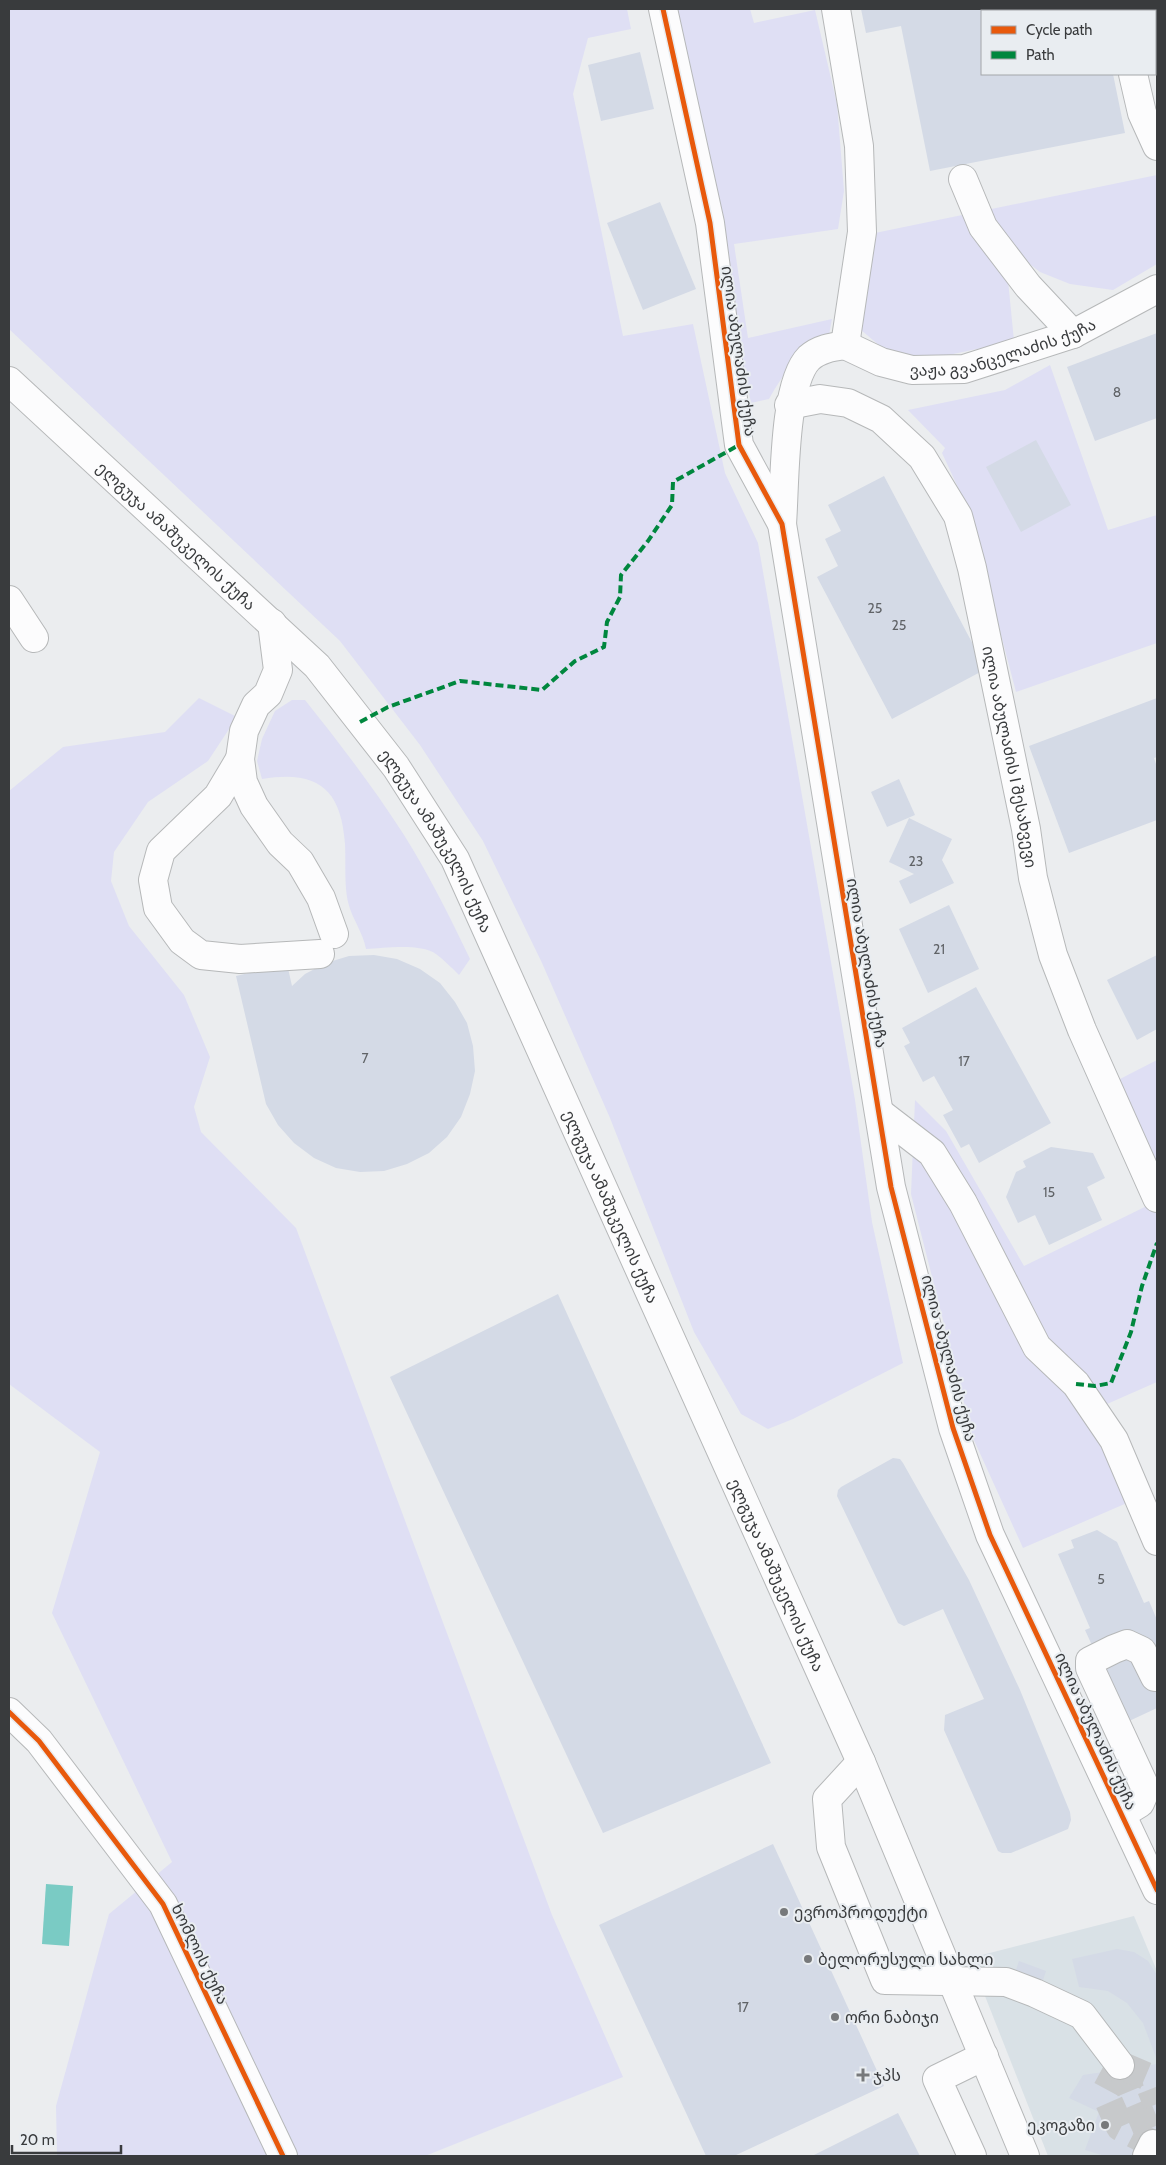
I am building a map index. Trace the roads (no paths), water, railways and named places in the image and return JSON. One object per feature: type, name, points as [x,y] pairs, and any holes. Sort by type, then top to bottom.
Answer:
[{"type":"street","name":"ილია აბულაძის ქუჩა","points":[[663,9],[710,223],[739,445],[782,524],[891,1187],[953,1428],[990,1535],[1157,1890]]},
{"type":"street","points":[[782,524],[789,405],[797,381],[809,359],[826,348],[845,345],[862,232],[859,146],[836,9]]},
{"type":"street","points":[[1133,75],[1142,113],[1157,146]]},
{"type":"street","points":[[963,178],[983,227],[1028,286],[1073,334]]},
{"type":"street","name":"ვაჟა გვანცელაძის ქუჩა","points":[[845,345],[881,362],[912,370],[964,369],[1073,334],[1157,289]]},
{"type":"street","name":"ელგუჯა ამაშუკელის ქუჩა","points":[[9,381],[317,666],[390,759],[455,859],[861,1762],[1025,2156]]},
{"type":"street","name":"ილია აბულაძის I შესახვევი","points":[[789,405],[820,399],[848,403],[881,419],[922,457],[958,516],[972,568],[1026,830],[1033,878],[1053,955],[1082,1030],[1157,1198]]},
{"type":"street","points":[[9,600],[34,638]]},
{"type":"street","points":[[240,759],[218,796],[161,851],[153,880],[158,908],[182,941],[201,955],[240,959],[327,944],[321,898],[300,862],[280,843],[254,806],[243,782],[240,759],[244,731],[256,705],[268,694],[278,670],[272,623]]},
{"type":"street","points":[[880,1113],[932,1153],[963,1203],[1036,1347],[1076,1384],[1114,1440],[1157,1541]]},
{"type":"street","points":[[1122,1814],[1140,1803],[1146,1789],[1090,1668],[1090,1662],[1114,1648],[1128,1644],[1142,1651],[1155,1677]]},
{"type":"street","name":"ხომლის ქუჩა","points":[[9,1712],[39,1741],[163,1904],[283,2156]]},
{"type":"street","points":[[861,1762],[827,1799],[831,1847],[885,1980],[1006,1982],[1035,1993],[1082,2016],[1120,2065]]},
{"type":"street","points":[[972,2156],[937,2080],[984,2056]]},
{"type":"water","points":[[46,1884],[73,1886],[69,1946],[42,1944]]},
{"type":"tunnel","points":[[1120,2065],[1105,2093],[1120,2127],[1153,2144]]},
{"type":"tunnel","points":[[1120,2065],[1153,2144]]},
{"type":"tunnel","points":[[1120,2065],[1146,2076],[1157,2104]]},
{"type":"place","name":"ევროპროდუქტი","points":[[784,1912]]},
{"type":"place","name":"ბელორუსული სახლი","points":[[808,1959]]},
{"type":"place","name":"ორი ნაბიჯი","points":[[835,2017]]},
{"type":"place","name":"ჯპს","points":[[863,2075]]},
{"type":"place","name":"ეკოგაზი","points":[[1105,2125]]}]
